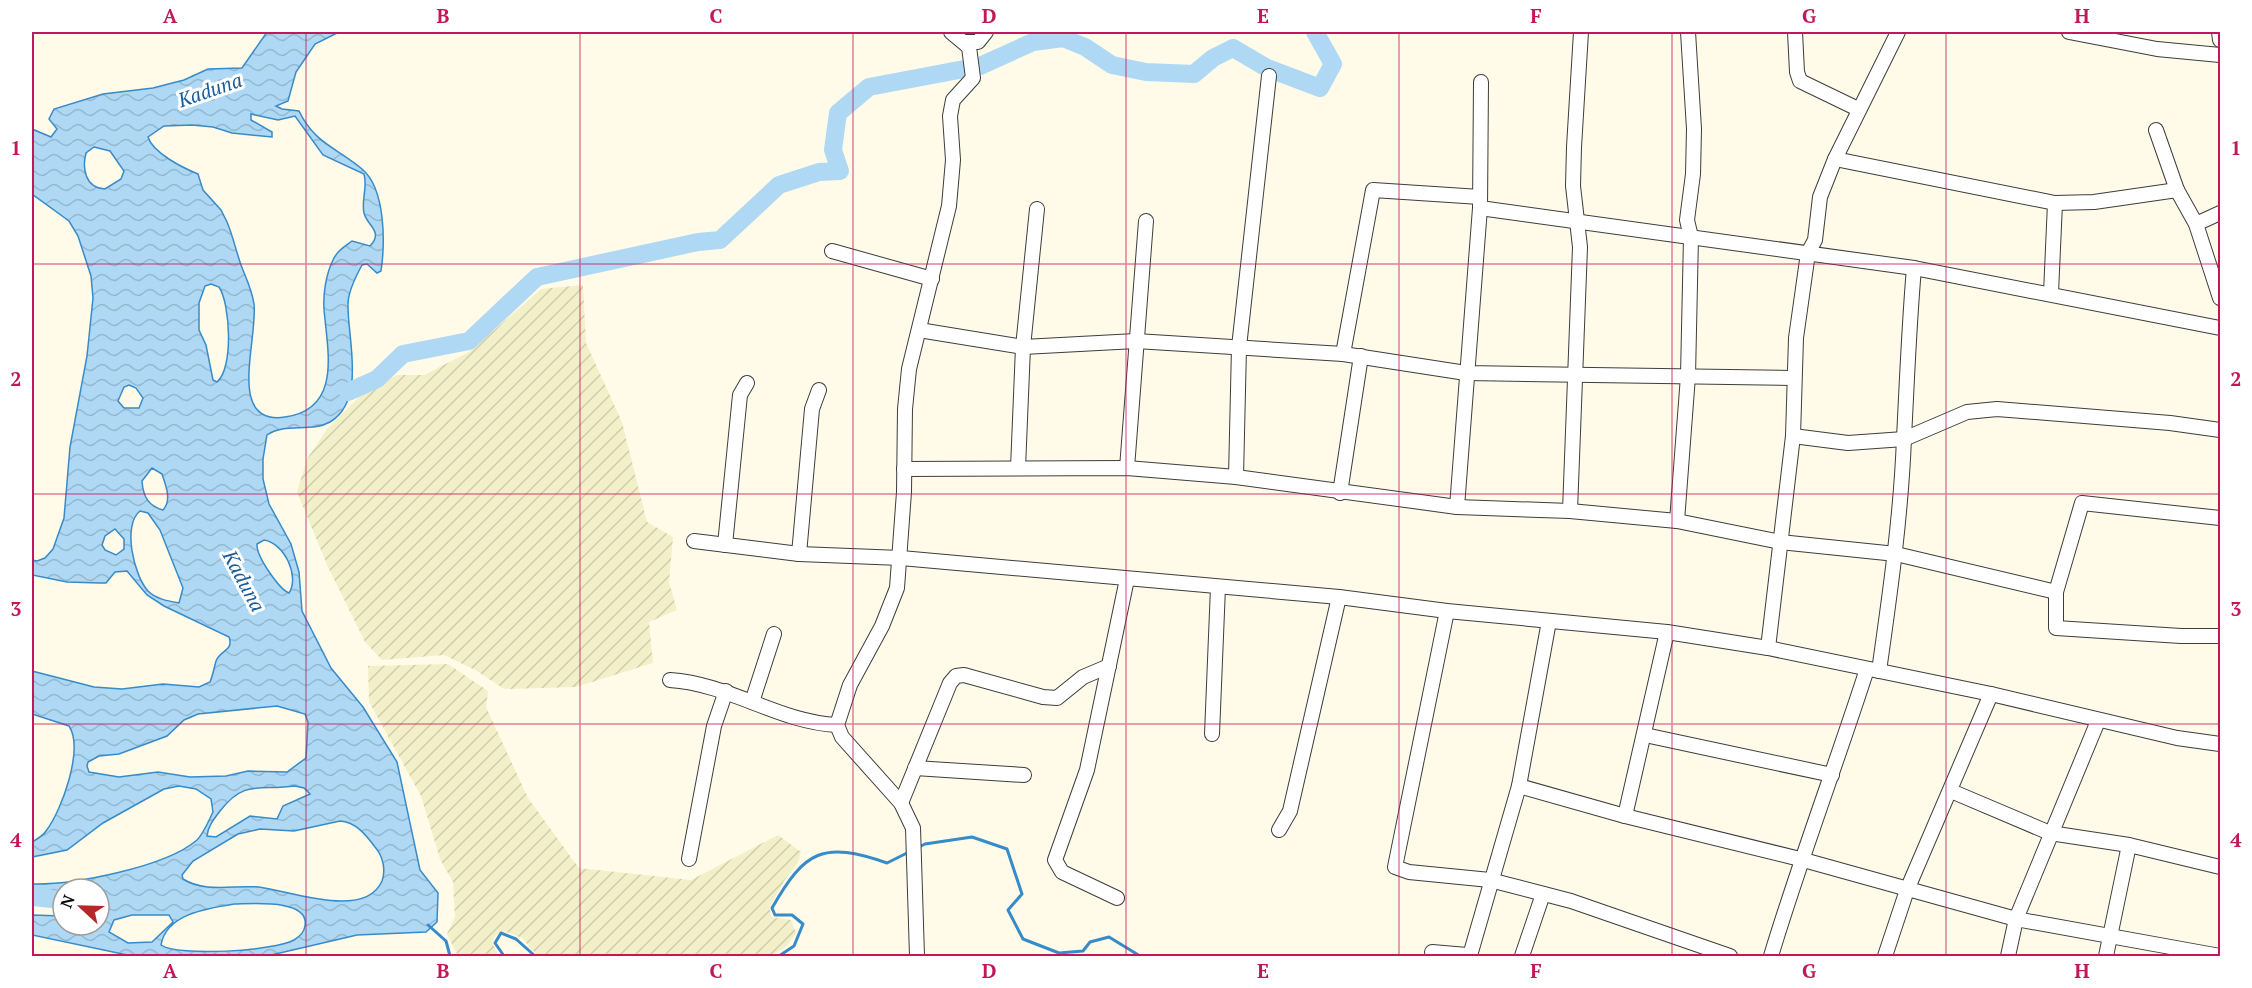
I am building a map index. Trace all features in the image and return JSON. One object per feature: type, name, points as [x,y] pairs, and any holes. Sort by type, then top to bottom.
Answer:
[{"type":"street","points":[[917,957],[913,828],[901,803],[842,737],[837,725],[850,686],[882,626],[897,588],[901,558],[906,392],[949,206],[953,160],[950,116],[954,100],[973,78],[966,44],[951,32]]},
{"type":"street","points":[[966,44],[978,42],[986,32]]},
{"type":"street","points":[[1570,511],[1580,247],[1573,167],[1581,32]]},
{"type":"street","points":[[1677,521],[1688,376],[1691,237],[1687,220],[1693,174],[1694,129],[1688,32]]},
{"type":"street","points":[[1795,32],[1797,72],[1800,81],[1858,109]]},
{"type":"street","points":[[1768,648],[1793,436],[1793,378],[1808,253],[1815,240],[1820,197],[1835,159],[1898,32]]},
{"type":"street","points":[[2069,32],[2157,49],[2220,55]]},
{"type":"street","points":[[2219,32],[2220,40]]},
{"type":"street","points":[[1236,477],[1239,347],[1269,76]]},
{"type":"street","points":[[1457,507],[1480,203],[1481,82]]},
{"type":"street","points":[[2156,130],[2177,190],[2196,224],[2220,298]]},
{"type":"street","points":[[1835,159],[2055,203],[2094,202],[2177,190]]},
{"type":"street","points":[[1343,354],[1373,190],[1480,203],[1577,223],[1914,268],[2052,293],[2220,328]]},
{"type":"street","points":[[2052,293],[2055,203]]},
{"type":"street","points":[[1018,468],[1023,347],[1037,209]]},
{"type":"street","points":[[2196,224],[2220,213]]},
{"type":"street","points":[[1127,468],[1146,221]]},
{"type":"street","points":[[832,252],[932,279]]},
{"type":"street","points":[[1771,957],[1800,859],[1873,670],[1896,554],[1904,439],[1907,347],[1914,268]]},
{"type":"street","points":[[919,330],[1023,347],[1136,341],[1343,354],[1466,374],[1793,378]]},
{"type":"street","points":[[1340,493],[1361,356]]},
{"type":"street","points":[[725,545],[740,395],[747,383]]},
{"type":"street","points":[[799,554],[812,409],[819,390]]},
{"type":"street","points":[[1793,436],[1848,443],[1904,439],[1968,412],[1997,409],[2170,423],[2220,430]]},
{"type":"street","points":[[904,469],[1127,468],[1236,477],[1340,493],[1457,507],[1570,511],[1677,521],[1780,542],[1896,554],[2056,592]]},
{"type":"street","points":[[2220,518],[2082,503],[2056,592],[2056,628],[2181,636],[2220,636]]},
{"type":"street","points":[[694,541],[799,554],[901,558],[1339,597],[1447,611],[1667,632],[1768,648],[1991,694],[2177,738],[2220,744]]},
{"type":"street","points":[[1118,898],[1062,872],[1055,860],[1087,770],[1127,579]]},
{"type":"street","points":[[1212,734],[1218,587]]},
{"type":"street","points":[[1279,830],[1290,811],[1339,597]]},
{"type":"street","points":[[1447,611],[1395,867],[1409,872],[1490,880],[1571,901],[1730,957]]},
{"type":"street","points":[[1432,952],[1467,956],[1470,952],[1519,786],[1549,621]]},
{"type":"street","points":[[1625,816],[1667,632]]},
{"type":"street","points":[[752,702],[774,634]]},
{"type":"street","points":[[901,803],[950,683],[956,676],[964,675],[1043,697],[1057,698],[1083,677],[1109,666]]},
{"type":"street","points":[[670,681],[696,682],[726,691],[803,722],[837,725]]},
{"type":"street","points":[[689,859],[714,726],[726,691]]},
{"type":"street","points":[[1885,957],[1907,890],[1991,694]]},
{"type":"street","points":[[2008,957],[2016,919],[2098,721]]},
{"type":"street","points":[[1645,735],[1832,775]]},
{"type":"street","points":[[915,768],[1024,775]]},
{"type":"street","points":[[1519,786],[1625,816],[1800,859],[2016,919],[2220,956]]},
{"type":"street","points":[[1951,791],[2050,833],[2129,845],[2220,867]]},
{"type":"street","points":[[2106,957],[2112,937],[2129,845]]},
{"type":"street","points":[[1522,957],[1543,894]]},
{"type":"shaded area","points":[[583,285],[586,343],[622,422],[647,522],[673,537],[669,582],[677,610],[649,622],[653,663],[576,687],[504,689],[477,671],[444,655],[382,660],[365,642],[328,567],[297,492],[307,459],[327,429],[364,392],[397,375],[424,375],[469,352],[541,289]]},
{"type":"shaded area","points":[[448,664],[488,691],[486,707],[528,798],[579,868],[691,880],[778,835],[801,852],[798,863],[784,881],[769,908],[772,917],[791,920],[796,933],[787,946],[771,956],[538,956],[522,938],[504,931],[496,934],[492,943],[499,956],[458,956],[447,934],[455,917],[453,882],[440,859],[421,796],[369,702],[368,666]]},
{"type":"water","points":[[267,32],[339,32],[315,44],[296,72],[288,101],[276,106],[299,111],[319,138],[362,169],[370,178],[380,203],[382,217],[381,271],[377,273],[367,264],[362,265],[348,299],[352,384],[341,412],[323,425],[282,429],[267,435],[263,459],[263,479],[269,504],[291,544],[299,572],[302,611],[331,668],[363,707],[397,762],[420,870],[438,893],[437,922],[426,932],[357,935],[267,956],[132,956],[32,935],[32,915],[51,916],[51,937],[111,937],[111,933],[128,943],[152,942],[173,922],[169,915],[132,915],[114,920],[111,927],[111,877],[99,877],[142,866],[183,850],[197,840],[204,830],[213,812],[211,799],[196,789],[179,786],[164,789],[103,823],[67,850],[32,857],[32,842],[46,831],[64,795],[73,764],[74,749],[69,726],[32,714],[32,671],[94,687],[122,689],[163,684],[199,687],[210,682],[218,657],[228,648],[230,642],[229,637],[164,606],[147,595],[127,571],[115,572],[106,583],[67,582],[32,575],[32,560],[45,558],[53,549],[64,518],[70,447],[87,356],[93,298],[91,276],[78,236],[69,221],[32,194],[32,129],[51,137],[57,129],[49,119],[54,109],[103,94],[153,88],[184,80],[208,69],[242,68]],"holes":[[[251,114],[278,120],[295,116],[323,155],[364,174],[364,213],[375,232],[374,241],[370,246],[352,241],[333,260],[324,297],[328,359],[324,390],[316,402],[303,412],[285,417],[267,416],[256,408],[250,395],[254,304],[227,222],[221,210],[203,190],[198,174],[162,154],[148,137],[164,126],[213,127],[232,133],[272,137],[272,132],[251,120]],[[94,147],[110,151],[124,171],[121,179],[105,189],[93,185],[86,176],[86,153]],[[211,284],[219,287],[228,320],[228,350],[226,364],[217,382],[213,380],[206,345],[199,330],[199,303],[205,286]],[[129,385],[136,388],[143,398],[139,408],[124,408],[118,401],[124,387]],[[152,468],[162,474],[168,497],[163,510],[147,500],[142,481]],[[140,511],[148,513],[160,530],[183,588],[179,603],[158,598],[151,594],[143,584],[132,551],[132,527]],[[115,529],[124,539],[124,549],[116,555],[105,550],[102,545],[105,536]],[[264,540],[271,542],[284,554],[293,578],[289,593],[274,579],[257,544]],[[277,706],[305,714],[308,722],[306,758],[287,772],[248,771],[226,776],[190,777],[158,772],[119,777],[89,772],[88,762],[99,756],[119,754],[167,736],[184,720],[198,714]],[[253,788],[304,788],[310,794],[283,806],[277,819],[250,816],[216,837],[207,836],[220,811],[237,794]],[[340,821],[351,824],[360,830],[378,851],[384,868],[382,881],[373,893],[360,899],[344,901],[307,897],[259,887],[200,886],[183,879],[182,875],[193,861],[238,834],[260,829],[294,831]],[[234,904],[277,904],[298,911],[304,917],[304,931],[294,940],[283,944],[248,950],[186,951],[161,945],[171,926],[179,919],[212,908]]]},
{"type":"water","points":[[32,884],[50,884],[51,899],[32,898]]},
{"type":"waterway","points":[[348,392],[377,379],[403,354],[469,341],[537,277],[698,242],[720,240],[779,185],[819,172],[840,171],[833,150],[838,113],[869,87],[980,66],[1033,42],[1063,38],[1085,47],[1112,65],[1146,72],[1194,74],[1213,58],[1233,48],[1267,68],[1320,88],[1333,64],[1315,32]]},
{"type":"waterway","points":[[917,848],[925,844],[972,837],[1007,849],[1022,894],[1008,910],[1023,939],[1059,953],[1083,951],[1090,942],[1109,937],[1140,956]]},
{"type":"waterway","points":[[779,956],[794,946],[803,924],[792,915],[775,915],[772,908],[795,873],[806,862],[831,852],[865,856],[887,863],[909,852]]},
{"type":"waterway","name":"Kaduna","points":[[32,897],[51,899]]},
{"type":"waterway","points":[[428,925],[446,941],[450,956]]},
{"type":"waterway","points":[[504,956],[495,943],[501,933],[516,939],[535,956]]}]
